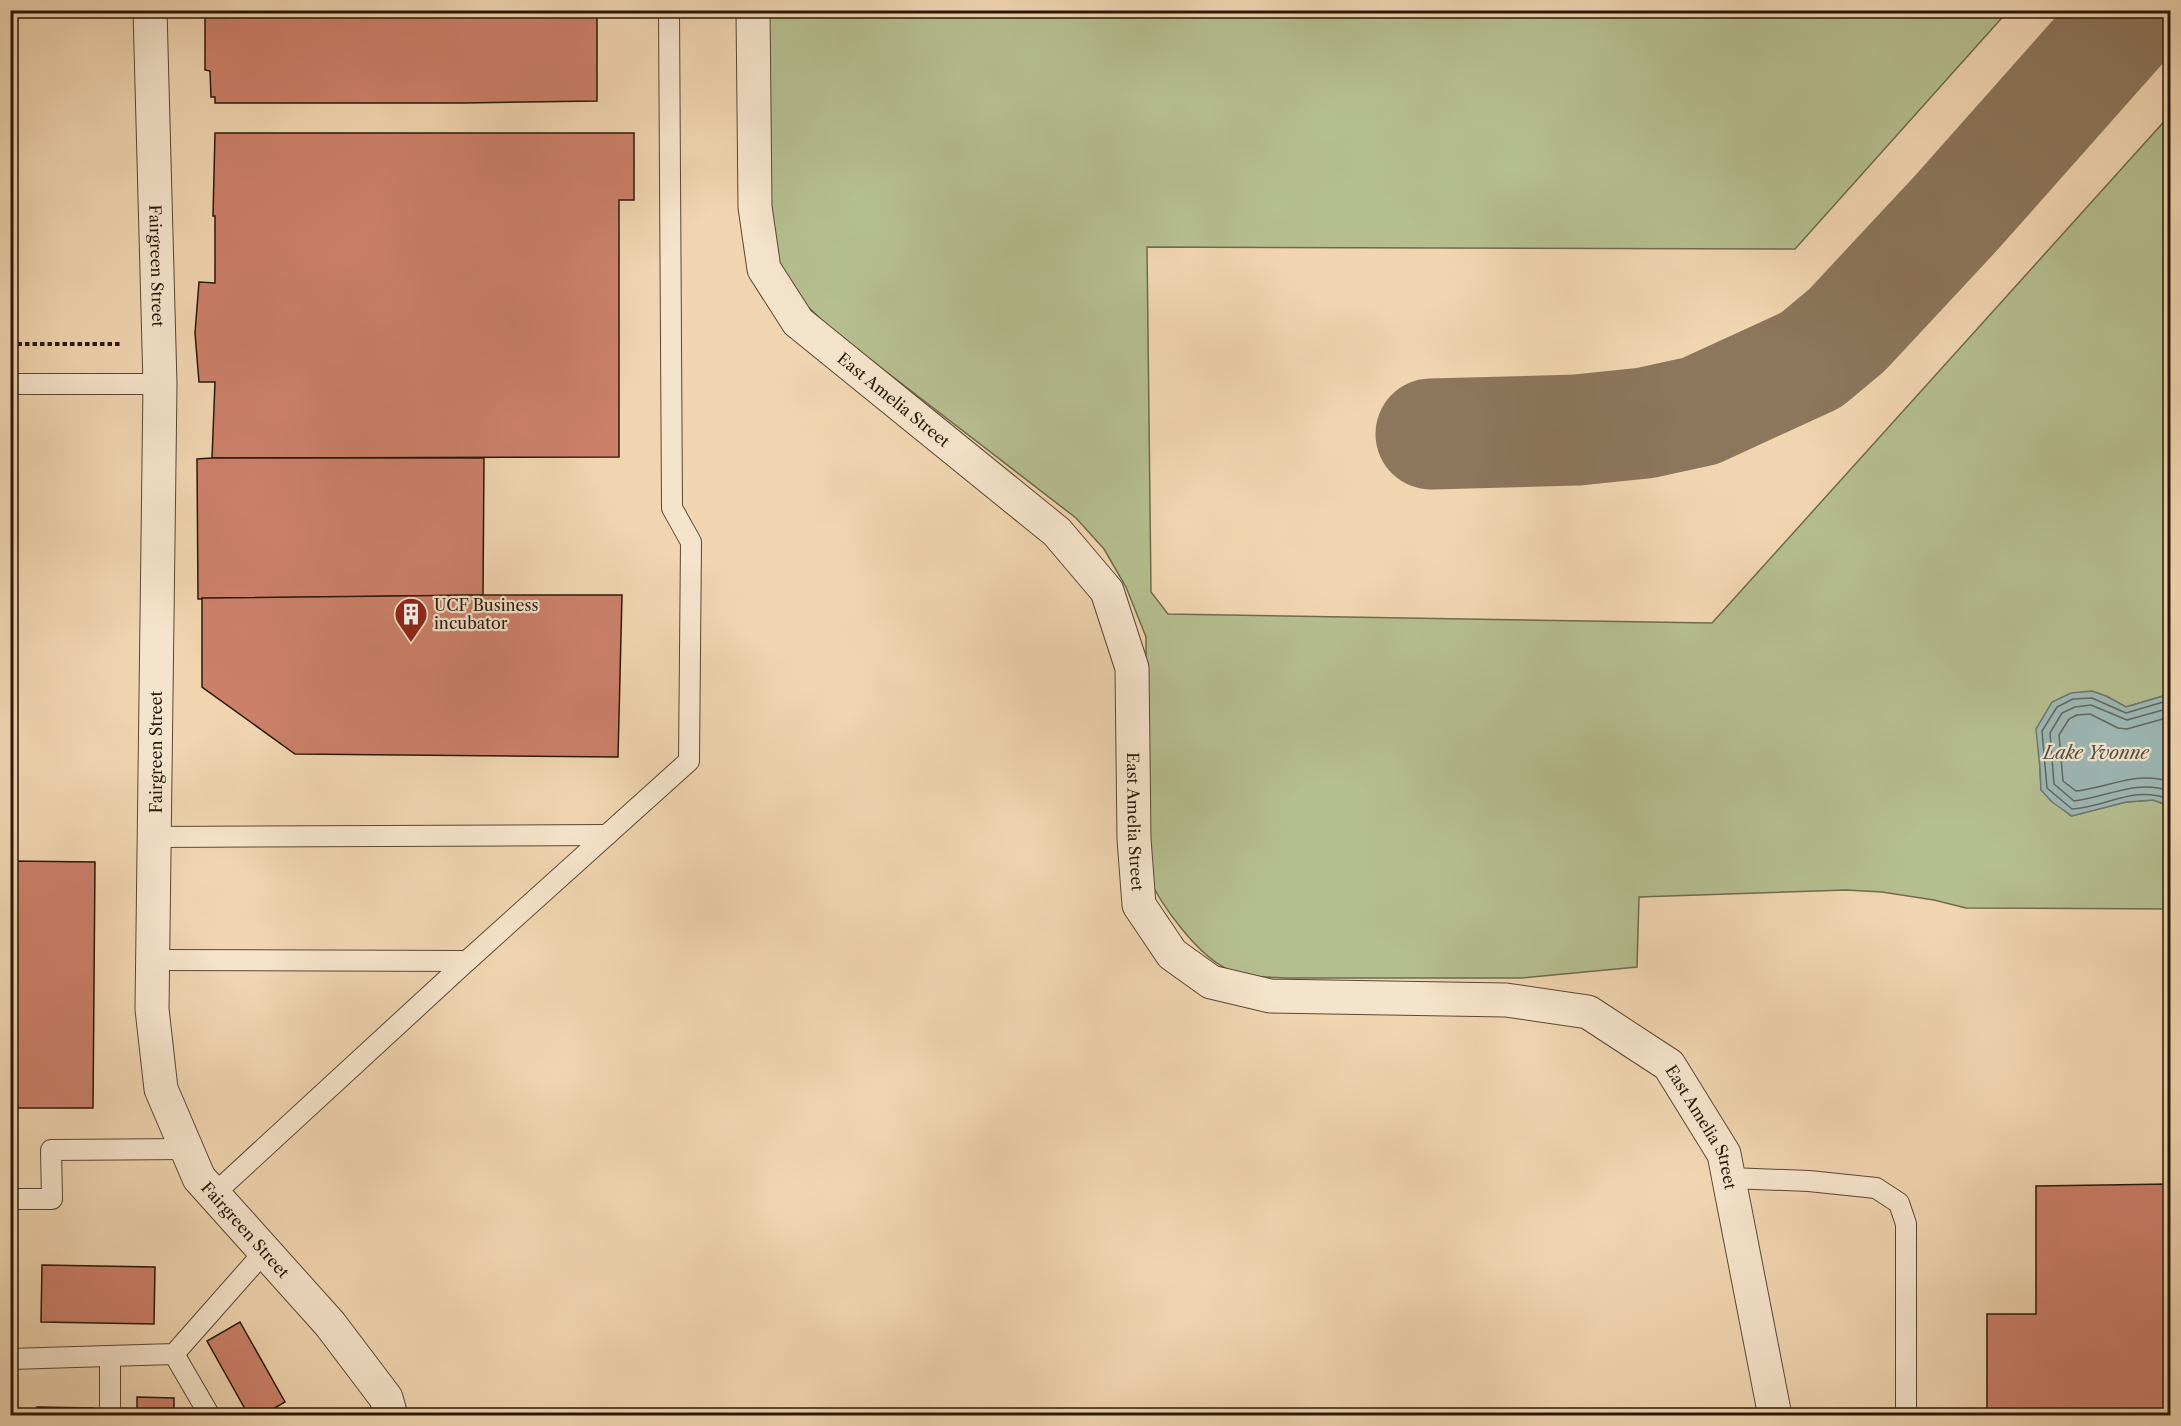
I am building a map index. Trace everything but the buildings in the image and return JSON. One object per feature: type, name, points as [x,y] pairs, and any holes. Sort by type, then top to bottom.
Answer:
[{"type":"street","name":"Fairgreen Street","points":[[150,10],[160,384],[152,1009],[161,1089],[199,1178],[330,1324],[386,1398],[391,1416]]},
{"type":"street","name":"East Amelia Street","points":[[753,10],[755,207],[764,269],[798,322],[1057,532],[1107,591],[1132,668],[1134,839],[1139,905],[1172,954],[1211,982],[1270,996],[1506,1000],[1588,1012],[1669,1065],[1724,1154],[1775,1416]]},
{"type":"lane","points":[[214,1194],[689,761],[691,542],[672,508],[669,10]]},
{"type":"lane","points":[[10,384],[160,384]]},
{"type":"lane","points":[[155,837],[607,835]]},
{"type":"lane","points":[[153,960],[467,962]]},
{"type":"lane","points":[[10,1199],[52,1199],[51,1150],[187,1149]]},
{"type":"lane","points":[[1730,1178],[1809,1180],[1876,1188],[1899,1203],[1906,1224],[1906,1416]]},
{"type":"lane","points":[[10,1359],[174,1354],[265,1251]]},
{"type":"lane","points":[[174,1354],[210,1416]]},
{"type":"lane","points":[[110,1356],[110,1416]]},
{"type":"path","points":[[10,344],[159,344]]},
{"type":"green space","points":[[763,11],[2008,11],[1795,249],[1147,247],[1151,592],[1168,614],[1712,623],[2170,115],[2170,694],[2126,707],[2106,696],[2040,768],[2041,790],[2071,816],[2126,802],[2153,800],[2170,806],[2170,909],[1966,908],[1934,900],[1882,892],[1846,890],[1639,897],[1637,967],[1522,978],[1284,978],[1244,974],[1219,965],[1182,930],[1146,873],[1146,637],[1126,587],[1104,549],[1076,518],[832,330],[801,300],[768,249]]},
{"type":"water","name":"Lake Yvonne","points":[[2092,691],[2126,707],[2170,694],[2170,806],[2153,800],[2126,802],[2072,816],[2052,802],[2041,790],[2036,729],[2052,702],[2071,693]]},
{"type":"taxiway","points":[[1431,434],[1577,430],[1645,423],[1700,411],[1811,360],[1847,330],[1956,213],[2136,10]]},
{"type":"place","name":"UCF Business incubator","points":[[411,643]]}]
